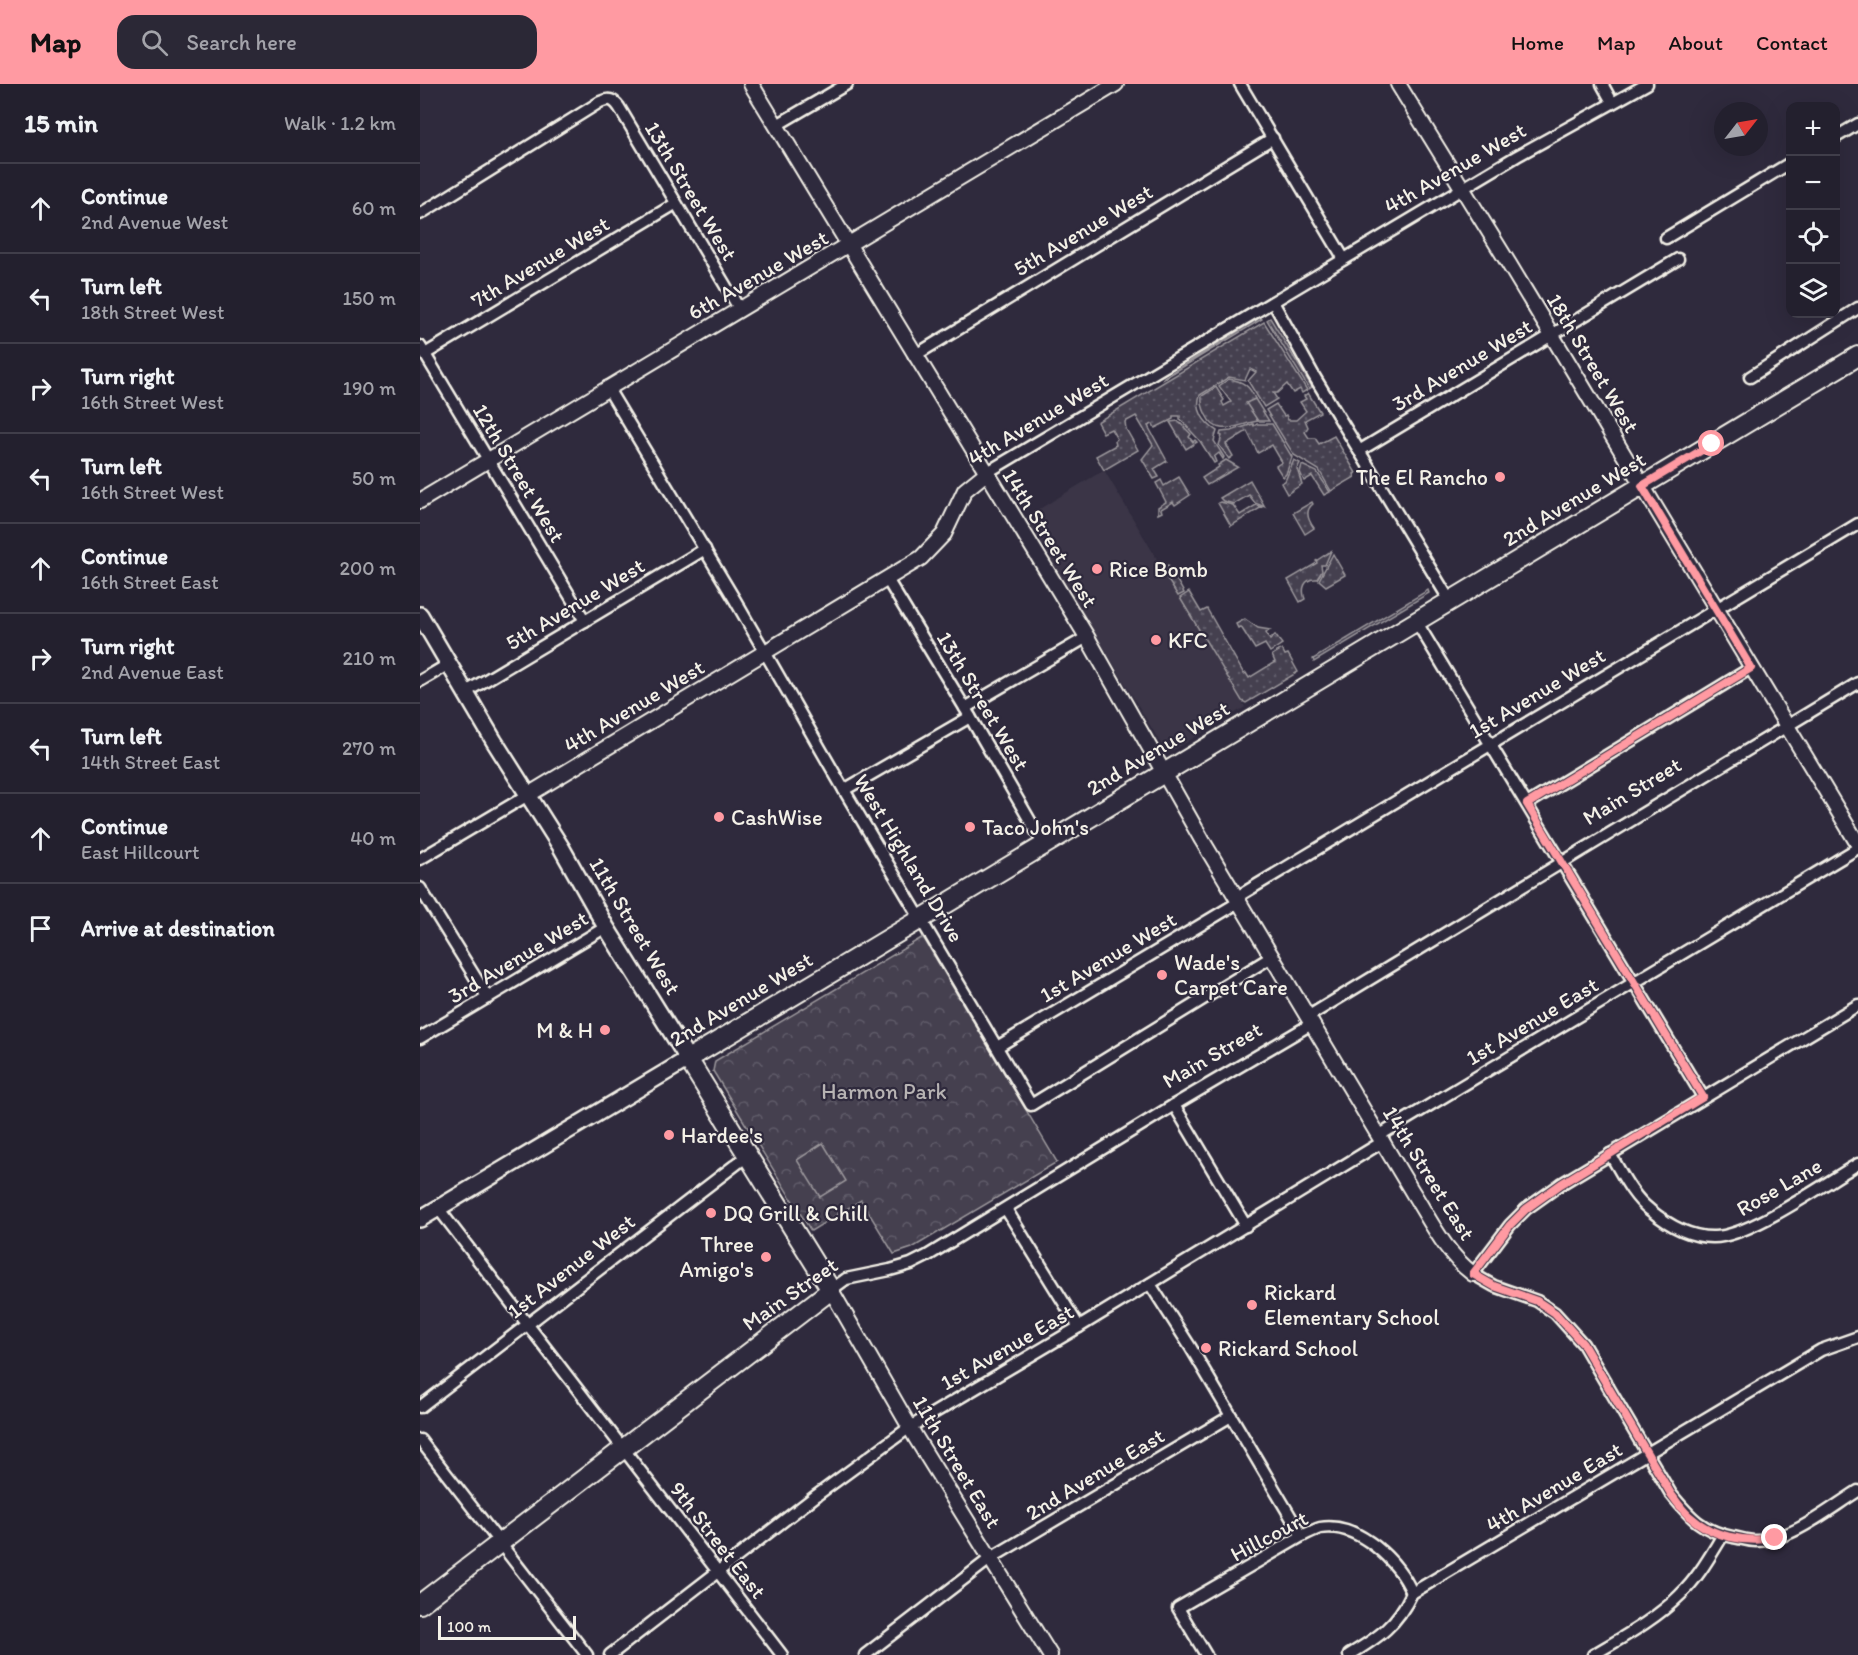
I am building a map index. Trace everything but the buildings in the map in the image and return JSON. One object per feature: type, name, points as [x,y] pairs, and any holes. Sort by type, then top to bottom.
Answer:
[{"type":"main road","name":"2nd Avenue West","points":[[420,1219],[1858,356]]},
{"type":"main road","name":"11th Street West","points":[[420,615],[561,848],[606,927],[831,1290]]},
{"type":"main road","name":"Main Street","points":[[420,1604],[831,1290]]},
{"type":"street","name":"14th Street West","points":[[751,84],[914,356],[1087,637],[1163,773],[1311,1020]]},
{"type":"street","points":[[777,126],[847,84]]},
{"type":"street","name":"6th Avenue West","points":[[420,501],[1116,84]]},
{"type":"street","points":[[1240,84],[1344,258]]},
{"type":"street","name":"18th Street West","points":[[1398,84],[1858,846]]},
{"type":"street","points":[[1602,84],[1612,102]]},
{"type":"street","name":"4th Avenue West","points":[[420,859],[921,558],[944,534],[965,490],[986,473],[1462,188],[1647,84]]},
{"type":"street","name":"13th Street West","points":[[420,214],[605,100],[614,101],[740,310]]},
{"type":"street","points":[[1840,135],[1858,124]]},
{"type":"street","name":"5th Avenue West","points":[[914,356],[1273,138]]},
{"type":"street","points":[[1666,238],[1786,166]]},
{"type":"street","name":"7th Avenue West","points":[[422,350],[675,204]]},
{"type":"street","name":"3rd Avenue West","points":[[1359,451],[1678,259]]},
{"type":"street","points":[[1273,302],[1314,376],[1450,601]]},
{"type":"street","points":[[1750,377],[1858,308]]},
{"type":"street","name":"12th Street West","points":[[422,350],[585,621]]},
{"type":"street","name":"West Highland Drive","points":[[607,387],[705,549],[844,790],[1031,1105],[1273,956]]},
{"type":"street","name":"1st Avenue West","points":[[997,1047],[1490,744],[1858,524]]},
{"type":"street","name":"5th Avenue West","points":[[466,692],[705,549]]},
{"type":"street","name":"13th Street West","points":[[887,579],[968,712],[1044,845]]},
{"type":"street","points":[[1416,621],[1703,1097]]},
{"type":"street","points":[[844,790],[1087,637]]},
{"type":"street","points":[[420,681],[449,664]]},
{"type":"street","points":[[1527,804],[1751,668]]},
{"type":"street","name":"Main Street","points":[[831,1290],[846,1279],[911,1264],[1005,1209],[1562,862],[1858,683]]},
{"type":"street","name":"1st Avenue East","points":[[610,1655],[817,1495],[910,1427],[1079,1328],[1246,1226],[1382,1138],[1858,846]]},
{"type":"street","points":[[420,888],[488,998]]},
{"type":"street","name":"3rd Avenue West","points":[[420,1038],[606,927]]},
{"type":"street","points":[[1473,1274],[1510,1225],[1526,1209],[1561,1184],[1858,1005]]},
{"type":"street","name":"14th Street East","points":[[1311,1020],[1443,1242],[1473,1274],[1494,1286],[1537,1301],[1555,1313],[1583,1344],[1671,1494],[1688,1515],[1709,1531],[1755,1541],[1775,1538],[1792,1532],[1858,1491]]},
{"type":"street","points":[[1174,1105],[1246,1226]]},
{"type":"street","name":"Rose Lane","points":[[1610,1154],[1632,1190],[1649,1209],[1690,1234],[1713,1238],[1740,1232],[1764,1220],[1858,1164]]},
{"type":"street","name":"1st Avenue West","points":[[420,1407],[747,1156]]},
{"type":"street","name":"9th Street East","points":[[438,1208],[782,1655]]},
{"type":"street","points":[[1005,1209],[1079,1328]]},
{"type":"street","points":[[1150,1284],[1302,1536]]},
{"type":"street","name":"11th Street East","points":[[831,1290],[910,1427],[1050,1655]]},
{"type":"street","name":"4th Avenue East","points":[[1412,1593],[1821,1350],[1858,1336]]},
{"type":"street","name":"2nd Avenue East","points":[[865,1655],[991,1558],[1231,1416]]},
{"type":"street","points":[[420,1440],[587,1655]]},
{"type":"street","name":"Hillcourt","points":[[1206,1655],[1179,1608],[1302,1536],[1321,1528],[1342,1529],[1365,1539],[1389,1558],[1408,1582],[1412,1593]]},
{"type":"street","points":[[1593,1655],[1660,1612],[1681,1594],[1700,1572],[1723,1535]]},
{"type":"street","points":[[1349,1655],[1389,1629],[1404,1611],[1412,1593]]},
{"type":"shaded area","points":[[1104,470],[1245,707],[1167,754],[1026,517]]},
{"type":"green space","points":[[1261,317],[1262,319],[1163,379],[1164,377]]},
{"type":"green space","points":[[1270,318],[1312,387],[1309,389],[1267,320]]},
{"type":"green space","points":[[1264,322],[1307,390],[1302,393],[1300,389],[1293,393],[1287,384],[1277,393],[1273,393],[1277,399],[1264,407],[1248,381],[1256,372],[1250,369],[1245,380],[1229,377],[1200,395],[1199,401],[1202,416],[1217,431],[1214,441],[1223,459],[1219,453],[1214,457],[1216,462],[1214,463],[1180,416],[1173,416],[1173,419],[1155,428],[1153,424],[1148,426],[1167,461],[1154,469],[1159,477],[1154,479],[1142,459],[1153,445],[1136,416],[1125,422],[1126,429],[1138,450],[1104,470],[1096,456],[1116,445],[1117,439],[1111,429],[1103,433],[1097,422]]},
{"type":"green space","points":[[1229,379],[1242,383],[1251,391],[1255,399],[1247,403],[1258,421],[1222,428],[1211,422],[1206,415],[1202,396],[1216,387],[1224,400],[1222,402],[1224,406],[1231,402],[1219,386]]},
{"type":"green space","points":[[1308,393],[1320,412],[1305,420],[1308,427],[1305,432],[1309,438],[1315,438],[1319,444],[1334,436],[1356,473],[1355,477],[1331,491],[1319,470],[1294,455],[1266,410],[1276,404],[1288,420],[1296,420],[1306,411],[1300,402],[1306,399],[1304,396]]},
{"type":"green space","points":[[1255,399],[1269,421],[1258,421],[1246,403]]},
{"type":"green space","points":[[1178,421],[1191,434],[1189,437],[1193,442],[1195,440],[1197,442],[1186,449],[1170,422]]},
{"type":"green space","points":[[1253,424],[1254,426],[1272,424],[1292,457],[1283,477],[1276,466],[1282,462],[1272,445],[1258,453],[1247,431],[1226,444],[1233,456],[1229,459],[1219,445],[1221,432]]},
{"type":"green space","points":[[1226,460],[1238,467],[1207,485],[1202,478]]},
{"type":"green space","points":[[1294,460],[1300,463],[1297,469],[1302,484],[1287,494],[1281,483],[1285,481]]},
{"type":"green space","points":[[1302,465],[1317,472],[1330,492],[1324,495],[1312,476],[1304,481],[1300,472]]},
{"type":"green space","points":[[1179,477],[1190,495],[1175,505],[1173,502],[1161,509],[1162,512],[1158,514],[1158,507],[1166,502],[1156,483],[1161,480],[1164,486]]},
{"type":"green space","points":[[1250,480],[1265,507],[1255,503],[1249,495],[1234,504],[1220,498]]},
{"type":"green space","points":[[1312,502],[1308,516],[1314,528],[1305,534],[1293,513]]},
{"type":"green space","points":[[1218,503],[1233,505],[1240,515],[1256,505],[1262,507],[1231,526]]},
{"type":"green space","points":[[1331,551],[1325,565],[1321,565],[1322,571],[1317,579],[1306,582],[1303,592],[1305,599],[1300,602],[1288,580],[1317,563],[1316,561]]},
{"type":"green space","points":[[1333,554],[1345,575],[1326,586],[1319,580]]},
{"type":"green space","points":[[1168,565],[1184,593],[1178,596],[1161,569]]},
{"type":"green space","points":[[1428,590],[1429,593],[1314,662],[1313,659]]},
{"type":"green space","points":[[1189,592],[1201,612],[1207,609],[1244,674],[1246,673],[1249,678],[1275,662],[1272,655],[1282,649],[1285,655],[1288,654],[1298,672],[1246,703],[1242,701],[1180,598]]},
{"type":"green space","points":[[1245,619],[1258,628],[1270,630],[1266,633],[1270,640],[1275,635],[1282,644],[1270,652],[1265,644],[1255,649],[1241,627],[1238,628],[1236,624]]},
{"type":"green space","name":"Harmon Park","points":[[923,937],[1057,1162],[912,1248],[894,1254],[861,1200],[811,1231],[713,1071],[715,1061]]},
{"type":"green space","points":[[823,1143],[846,1181],[820,1197],[797,1160]]},
{"type":"place","name":"The El Rancho","points":[[1500,477]]},
{"type":"place","name":"Rice Bomb","points":[[1097,569]]},
{"type":"place","name":"KFC","points":[[1156,640]]},
{"type":"place","name":"CashWise","points":[[719,817]]},
{"type":"place","name":"Taco John's","points":[[970,827]]},
{"type":"place","name":"Wade's Carpet Care","points":[[1162,975]]},
{"type":"place","name":"M & H","points":[[605,1030]]},
{"type":"place","name":"Hardee's","points":[[669,1135]]},
{"type":"place","name":"DQ Grill & Chill","points":[[711,1213]]},
{"type":"place","name":"Three Amigo's","points":[[766,1257]]},
{"type":"place","name":"Rickard Elementary School","points":[[1252,1305]]},
{"type":"place","name":"Rickard School","points":[[1206,1348]]},
{"type":"route","points":[[1712,444],[1642,486],[1751,668],[1527,804],[1703,1097],[1561,1184],[1526,1209],[1510,1225],[1473,1274],[1494,1286],[1537,1301],[1555,1313],[1583,1344],[1671,1494],[1688,1515],[1709,1531],[1723,1535],[1755,1541],[1775,1538]]}]
